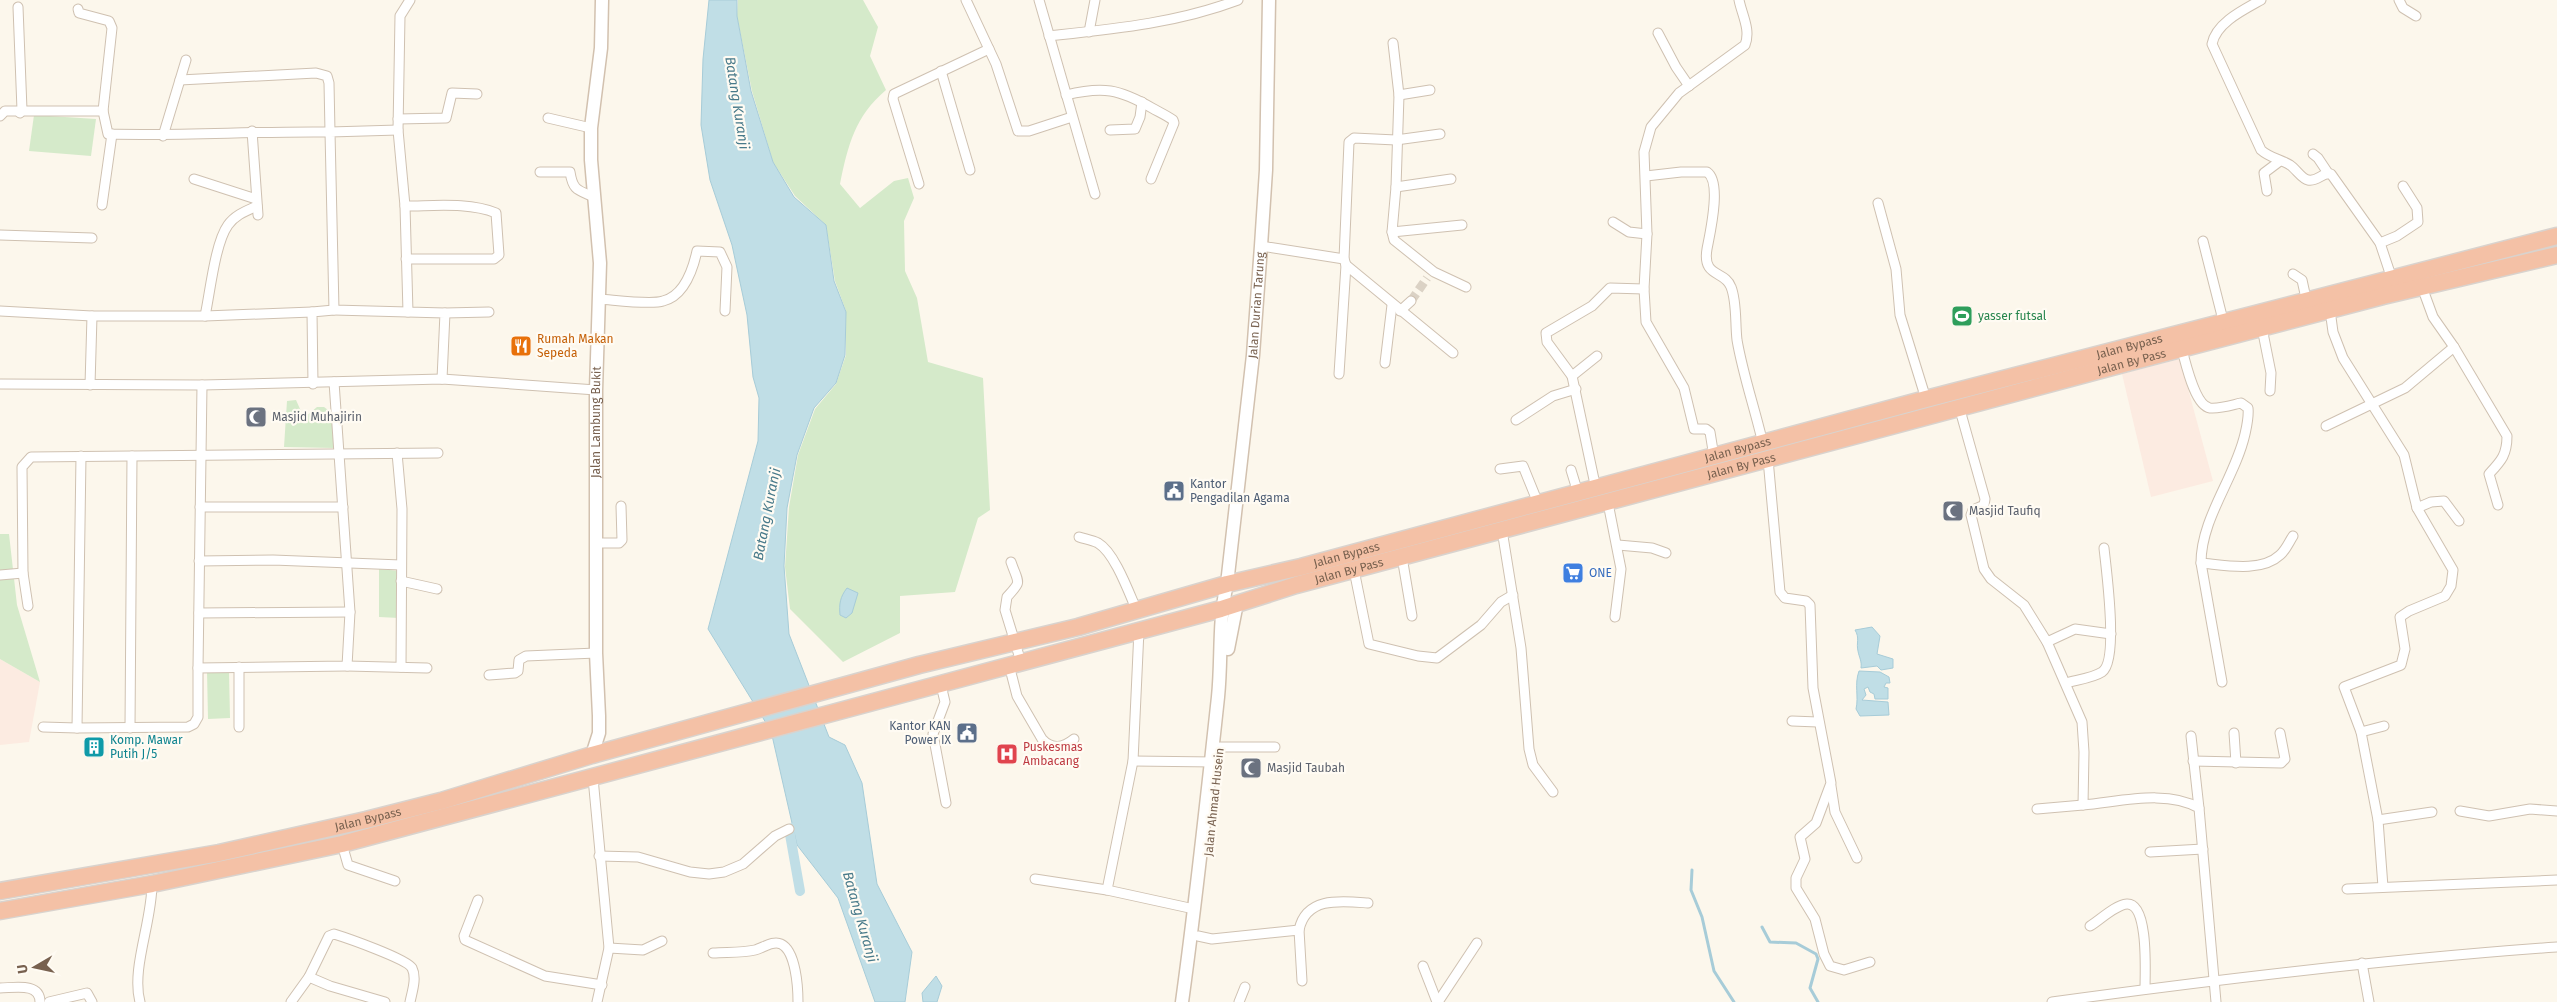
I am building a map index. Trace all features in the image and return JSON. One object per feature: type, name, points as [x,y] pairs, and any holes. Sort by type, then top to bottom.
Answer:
[{"type":"highway","name":"Jalan Bypass","points":[[0,891],[230,850],[441,801],[729,717],[919,665],[1015,643],[1137,611],[1227,584],[1301,567],[1714,457],[1766,452],[1800,434],[1926,399],[2224,324],[2308,308],[2392,279],[2557,236]]},
{"type":"highway","name":"Jalan By Pass","points":[[0,911],[152,884],[342,844],[1221,609],[1237,602],[1608,503],[1766,452],[1806,450],[1960,410],[2262,328],[2308,308],[2330,310],[2557,255]]},
{"type":"highway","points":[[1800,434],[1806,450]]},
{"type":"highway","points":[[1505,512],[1507,529]]},
{"type":"highway","points":[[230,850],[235,867]]},
{"type":"street","points":[[408,312],[405,206],[398,119],[400,16],[410,0]]},
{"type":"street","name":"Jalan Lambung Bukit","points":[[592,756],[599,733],[596,653],[596,390],[600,263],[594,197],[591,128],[601,48],[602,0]]},
{"type":"street","points":[[966,0],[996,64],[1018,131],[1025,132],[1072,117]]},
{"type":"street","points":[[1039,0],[1095,194]]},
{"type":"street","points":[[1089,32],[1095,0]]},
{"type":"street","points":[[1049,36],[1172,20],[1206,12],[1238,0]]},
{"type":"street","name":"Jalan Durian Tarung","points":[[1221,609],[1227,584],[1253,355],[1266,170],[1269,0]]},
{"type":"street","points":[[1714,457],[1710,432],[1694,429],[1684,388],[1647,328],[1644,290],[1647,234],[1644,152],[1651,128],[1680,93],[1745,45],[1748,38],[1748,29],[1739,0]]},
{"type":"street","points":[[2261,0],[2219,27],[2214,34],[2212,44],[2261,150],[2289,164],[2308,180],[2328,173]]},
{"type":"street","points":[[2399,0],[2402,8],[2416,16]]},
{"type":"street","points":[[18,7],[21,112]]},
{"type":"street","points":[[78,9],[79,13],[84,15],[109,21],[112,28],[103,111],[108,134],[163,136],[252,131],[330,132],[398,130]]},
{"type":"street","points":[[1658,33],[1676,67],[1689,86]]},
{"type":"street","points":[[1393,43],[1399,95],[1396,140],[1396,186],[1392,232],[1396,243],[1430,275],[1466,287]]},
{"type":"street","points":[[918,184],[893,96],[896,92],[989,49]]},
{"type":"street","points":[[163,136],[186,60]]},
{"type":"street","points":[[941,71],[970,170]]},
{"type":"street","points":[[180,80],[316,73],[327,76],[329,83],[334,310]]},
{"type":"street","points":[[1066,95],[1087,90],[1113,90],[1142,102],[1174,122],[1150,179]]},
{"type":"street","points":[[1399,95],[1430,90]]},
{"type":"street","points":[[398,119],[446,118],[452,93],[477,94]]},
{"type":"street","points":[[1110,130],[1128,131],[1135,128],[1140,117],[1142,102]]},
{"type":"street","points":[[0,116],[5,111],[103,111]]},
{"type":"street","points":[[548,118],[591,128]]},
{"type":"street","points":[[252,131],[257,207]]},
{"type":"street","points":[[102,205],[112,134]]},
{"type":"street","points":[[1339,374],[1349,142],[1354,138],[1396,140],[1440,134]]},
{"type":"street","points":[[2312,154],[2318,158],[2328,173],[2335,178],[2380,243],[2392,279]]},
{"type":"street","points":[[2267,191],[2264,173],[2280,161]]},
{"type":"street","points":[[540,172],[570,172],[572,185],[577,190],[594,197]]},
{"type":"street","points":[[1646,176],[1680,172],[1706,172],[1712,177],[1712,230],[1707,248],[1707,262],[1714,274],[1725,279],[1732,289],[1738,340],[1766,452],[1780,592],[1785,598],[1806,601],[1810,605],[1813,688],[1818,722],[1835,812],[1857,858]]},
{"type":"street","points":[[194,179],[257,207]]},
{"type":"street","points":[[1396,186],[1451,179]]},
{"type":"street","points":[[2380,243],[2397,236],[2418,222],[2417,208],[2403,186]]},
{"type":"street","points":[[1878,203],[1896,269],[1900,315],[1926,399]]},
{"type":"street","points":[[405,206],[465,207],[496,213],[499,255],[494,259],[406,259]]},
{"type":"street","points":[[205,316],[218,250],[227,226],[240,213],[257,207]]},
{"type":"street","points":[[1613,222],[1629,232],[1647,234]]},
{"type":"street","points":[[1392,232],[1462,225]]},
{"type":"street","points":[[0,235],[92,238]]},
{"type":"street","points":[[2203,241],[2224,324]]},
{"type":"street","points":[[1261,246],[1345,262],[1392,305],[1453,353]]},
{"type":"street","points":[[600,299],[664,301],[683,287],[694,266],[698,251],[720,252],[727,267],[725,311]]},
{"type":"street","points":[[2293,274],[2302,280],[2308,308]]},
{"type":"street","points":[[2422,287],[2433,317],[2454,347],[2507,436],[2506,453],[2502,461],[2489,474],[2498,505]]},
{"type":"street","points":[[1596,489],[1576,389],[1572,376],[1546,339],[1548,330],[1592,306],[1610,288],[1644,290]]},
{"type":"street","points":[[1400,311],[1411,301]]},
{"type":"street","points":[[1385,363],[1392,305]]},
{"type":"street","points":[[0,312],[92,316],[205,316],[334,310],[445,313],[489,312]]},
{"type":"street","points":[[2330,310],[2333,332],[2343,358],[2370,404],[2404,455],[2417,508],[2453,570],[2451,586],[2445,596],[2409,611],[2400,618],[2405,649],[2400,665],[2344,687],[2361,732],[2378,820],[2383,887]]},
{"type":"street","points":[[312,312],[313,384]]},
{"type":"street","points":[[442,379],[445,313]]},
{"type":"street","points":[[90,385],[92,316]]},
{"type":"street","points":[[2262,328],[2271,372],[2270,391]]},
{"type":"street","points":[[2326,426],[2406,388],[2454,347]]},
{"type":"street","points":[[2182,350],[2198,400],[2204,407],[2212,408],[2241,403],[2248,408],[2249,414],[2243,443],[2232,474],[2204,536],[2201,563],[2222,682]]},
{"type":"street","points":[[1572,376],[1597,356]]},
{"type":"street","points":[[0,384],[313,384],[442,379],[596,390]]},
{"type":"street","points":[[334,382],[350,612],[347,666]]},
{"type":"street","points":[[43,727],[181,728],[194,724],[198,717],[202,385]]},
{"type":"street","points":[[1516,420],[1552,396],[1576,389]]},
{"type":"street","points":[[1960,410],[1985,499],[1984,505],[1974,510],[1971,515],[1980,560],[1991,579],[2024,605],[2047,642],[2066,683],[2082,722],[2084,752],[2083,804]]},
{"type":"street","points":[[397,453],[402,509],[400,565],[402,667]]},
{"type":"street","points":[[28,606],[23,573],[22,467],[31,457],[438,453]]},
{"type":"street","points":[[77,728],[81,456]]},
{"type":"street","points":[[130,728],[132,456]]},
{"type":"street","points":[[1500,469],[1521,465],[1525,468],[1538,503]]},
{"type":"street","points":[[1571,470],[1578,493]]},
{"type":"street","points":[[2417,508],[2432,502],[2444,501],[2459,520]]},
{"type":"street","points":[[1608,503],[1618,545],[1621,578],[1615,617]]},
{"type":"street","points":[[597,543],[619,543],[622,540],[621,506]]},
{"type":"street","points":[[200,507],[343,507]]},
{"type":"street","points":[[1507,529],[1513,595],[1521,648],[1528,749],[1533,765],[1553,792]]},
{"type":"street","points":[[2201,563],[2238,566],[2260,564],[2282,554],[2293,536]]},
{"type":"street","points":[[1079,538],[1093,541],[1104,548],[1120,574],[1137,611]]},
{"type":"street","points":[[1618,545],[1652,548],[1666,553]]},
{"type":"street","points":[[2066,683],[2104,670],[2110,652],[2111,634],[2104,548]]},
{"type":"street","points":[[1402,557],[1412,616]]},
{"type":"street","points":[[199,562],[273,560],[400,565]]},
{"type":"street","points":[[1011,562],[1018,584],[1016,590],[1007,597],[1005,610],[1015,643],[1018,696],[1042,739],[1047,744],[1057,747],[1068,744],[1074,739]]},
{"type":"street","points":[[1354,570],[1370,646],[1418,656],[1437,658],[1481,625],[1501,602],[1513,595]]},
{"type":"street","points":[[0,575],[23,573]]},
{"type":"street","points":[[401,580],[438,589]]},
{"type":"street","name":"Jalan Ahmad Husein","points":[[1182,1002],[1214,762],[1220,747],[1230,634],[1237,602]]},
{"type":"street","name":"Jalan Ahmad Husein","points":[[1188,1002],[1198,936],[1214,762],[1221,674],[1221,609]]},
{"type":"street","points":[[199,613],[350,612]]},
{"type":"street","points":[[2047,642],[2075,629],[2111,634]]},
{"type":"street","points":[[1107,890],[1133,761],[1140,630]]},
{"type":"street","points":[[489,675],[515,673],[519,667],[519,660],[526,656],[596,653]]},
{"type":"street","points":[[198,668],[347,666],[427,668]]},
{"type":"street","points":[[240,667],[240,728]]},
{"type":"street","points":[[935,686],[945,702],[933,734],[946,804]]},
{"type":"street","points":[[1792,721],[1818,722]]},
{"type":"street","points":[[2361,732],[2384,726]]},
{"type":"street","points":[[2234,733],[2236,763]]},
{"type":"street","points":[[2193,761],[2281,763],[2285,759],[2280,733]]},
{"type":"street","points":[[2190,736],[2203,848],[2216,1002]]},
{"type":"street","points":[[1220,747],[1275,747]]},
{"type":"street","points":[[1133,761],[1214,762]]},
{"type":"street","points":[[593,778],[608,948],[602,985],[597,1002]]},
{"type":"street","points":[[1831,783],[1816,823],[1800,837],[1805,859],[1796,878],[1796,888],[1814,919],[1824,954],[1830,966],[1844,970],[1870,962]]},
{"type":"street","points":[[2037,809],[2165,797],[2183,800],[2199,808]]},
{"type":"street","points":[[2460,811],[2489,816],[2530,809],[2557,811]]},
{"type":"street","points":[[2378,820],[2432,812]]},
{"type":"street","points":[[599,856],[638,858],[690,872],[709,874],[724,872],[743,864],[775,836],[789,829]]},
{"type":"street","points":[[342,844],[348,865],[395,881]]},
{"type":"street","points":[[2150,852],[2203,848]]},
{"type":"street","points":[[1035,880],[1107,890],[1194,909]]},
{"type":"street","points":[[2347,889],[2557,880]]},
{"type":"street","points":[[140,1002],[137,987],[138,974],[150,918],[152,884]]},
{"type":"street","points":[[478,900],[464,936],[465,940],[545,976],[602,985]]},
{"type":"street","points":[[1302,981],[1299,930],[1300,922],[1307,912],[1320,904],[1338,901],[1368,903]]},
{"type":"street","points":[[2090,926],[2119,906],[2129,904],[2136,908],[2140,914],[2142,925],[2146,989]]},
{"type":"street","points":[[1198,936],[1212,940],[1299,930]]},
{"type":"street","points":[[291,1002],[308,976],[329,936],[334,934],[406,961],[413,972],[413,990],[410,1002]]},
{"type":"street","points":[[608,948],[643,950],[662,941]]},
{"type":"street","points":[[713,953],[743,952],[774,943],[781,944],[788,950],[795,969],[798,1002]]},
{"type":"street","points":[[1438,1002],[1477,943]]},
{"type":"street","points":[[2052,1002],[2214,979],[2362,963],[2557,948]]},
{"type":"street","points":[[2362,963],[2369,1002]]},
{"type":"street","points":[[1423,966],[1438,1002]]},
{"type":"street","points":[[308,976],[330,986],[385,1002]]},
{"type":"street","points":[[1239,1002],[1245,987]]},
{"type":"street","points":[[0,988],[34,989],[38,993],[40,1002]]},
{"type":"street","points":[[49,1002],[86,992],[92,1002]]},
{"type":"shaded area","points":[[2180,359],[2213,481],[2151,497],[2122,374]]},
{"type":"shaded area","points":[[0,659],[40,682],[29,742],[0,745]]},
{"type":"green space","points":[[738,0],[863,0],[878,27],[870,56],[886,90],[867,110],[854,132],[840,184],[860,208],[894,181],[908,178],[914,198],[904,221],[905,271],[917,298],[928,362],[983,378],[990,510],[978,518],[955,592],[900,596],[900,633],[843,662],[790,609],[785,567],[789,507],[798,455],[815,409],[836,384],[846,355],[846,311],[835,281],[826,225],[795,196],[773,162],[752,91],[737,16]]},
{"type":"green space","points":[[34,115],[96,119],[91,156],[29,151]]},
{"type":"green space","points":[[296,400],[304,418],[317,407],[324,407],[332,413],[335,448],[284,447],[287,401]]},
{"type":"green space","points":[[0,534],[9,534],[17,605],[40,682],[0,659]]},
{"type":"green space","points":[[379,569],[400,571],[399,618],[379,617]]},
{"type":"green space","points":[[207,671],[229,671],[230,718],[208,719]]},
{"type":"water","name":"Batang Kuranji","points":[[709,0],[737,0],[737,16],[751,91],[773,162],[794,197],[826,225],[834,281],[846,312],[845,355],[836,383],[814,408],[797,455],[787,508],[784,566],[789,634],[829,737],[845,745],[862,783],[877,884],[912,952],[905,1002],[875,1002],[838,898],[797,845],[771,731],[708,629],[758,441],[759,398],[753,377],[747,315],[732,245],[710,180],[701,125],[703,59]]},
{"type":"water","points":[[847,588],[858,593],[852,613],[846,618],[840,615],[840,607],[841,598]]},
{"type":"water","points":[[1872,627],[1880,636],[1877,654],[1893,659],[1893,668],[1881,670],[1877,666],[1861,668],[1855,630]]},
{"type":"water","points":[[1859,671],[1880,672],[1889,677],[1890,683],[1886,683],[1884,687],[1888,688],[1888,699],[1875,699],[1874,694],[1870,692],[1868,687],[1864,689],[1866,695],[1862,700],[1888,702],[1889,715],[1860,716],[1856,709]]},
{"type":"water","points":[[936,976],[942,986],[937,1002],[923,1002],[922,993]]},
{"type":"waterway","points":[[796,827],[789,829],[800,891]]},
{"type":"waterway","points":[[1692,870],[1691,890],[1702,917],[1714,971],[1734,1002]]},
{"type":"waterway","points":[[1762,927],[1770,942],[1796,943],[1816,954],[1818,959],[1810,988],[1818,1002]]},
{"type":"tunnel","points":[[1411,301],[1427,278]]},
{"type":"place","name":"yasser futsal","points":[[1962,316]]},
{"type":"place","name":"Rumah Makan Sepeda","points":[[521,346]]},
{"type":"place","name":"Masjid Muhajirin","points":[[256,417]]},
{"type":"place","name":"Kantor Pengadilan Agama","points":[[1174,491]]},
{"type":"place","name":"Masjid Taufiq","points":[[1953,511]]},
{"type":"place","name":"ONE","points":[[1573,573]]},
{"type":"place","name":"Kantor KAN Power IX","points":[[967,733]]},
{"type":"place","name":"Komp. Mawar Putih J/5","points":[[94,747]]},
{"type":"place","name":"Puskesmas Ambacang","points":[[1007,754]]},
{"type":"place","name":"Masjid Taubah","points":[[1251,768]]}]
